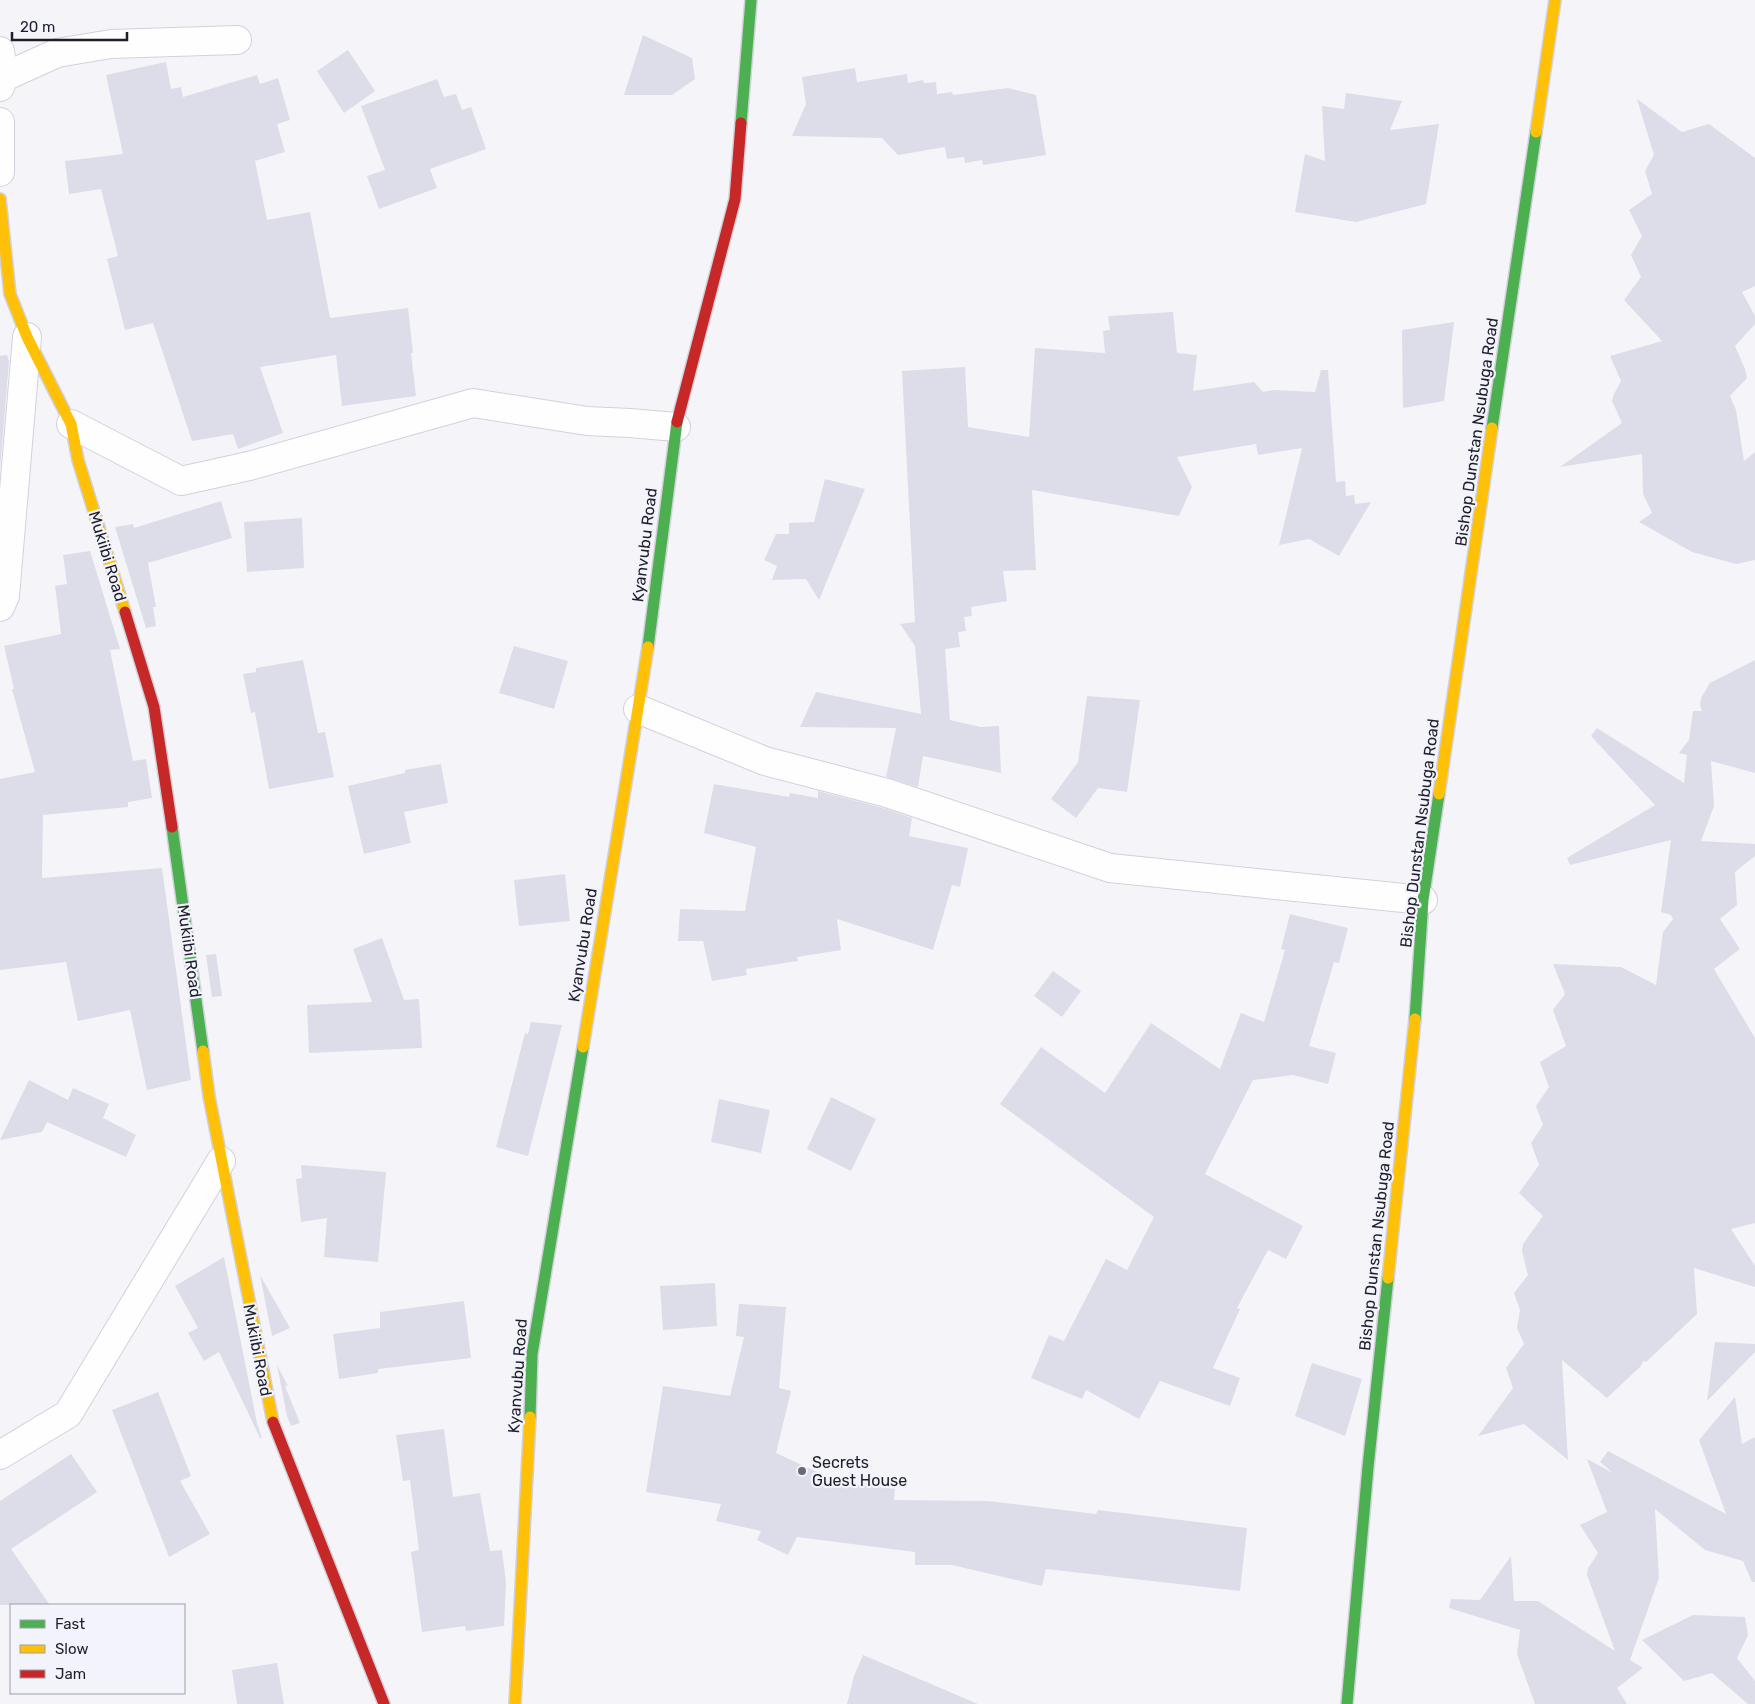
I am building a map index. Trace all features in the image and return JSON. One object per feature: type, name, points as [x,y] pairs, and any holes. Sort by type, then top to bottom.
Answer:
[{"type":"street","name":"Kyanvubu Road","points":[[515,1704],[527,1494],[532,1354],[648,650],[676,427],[735,199],[751,0]]},
{"type":"street","name":"Bishop Dunstan Nsubuga Road","points":[[1347,1704],[1368,1467],[1412,1057],[1423,900],[1555,0]]},
{"type":"street","points":[[1,73],[57,53],[111,44],[237,40]]},
{"type":"street","points":[[0,122],[0,172]]},
{"type":"street","name":"Mukiibi Road","points":[[0,199],[10,294],[27,337],[71,424],[78,460],[154,707],[185,913],[209,1096],[272,1420],[384,1704]]},
{"type":"street","points":[[0,607],[5,596],[27,337]]},
{"type":"street","points":[[71,424],[181,480],[250,466],[474,403],[587,421],[676,427]]},
{"type":"street","points":[[638,709],[765,761],[887,793],[1110,868],[1423,900]]},
{"type":"street","points":[[0,1455],[68,1414],[222,1161]]},
{"type":"building","points":[[643,35],[692,58],[695,79],[672,95],[624,95]]},
{"type":"building","points":[[348,50],[375,91],[344,113],[317,71]]},
{"type":"building","points":[[166,62],[171,89],[181,87],[183,97],[257,75],[260,84],[278,78],[290,120],[277,124],[285,152],[255,161],[267,220],[310,212],[330,318],[408,308],[416,396],[342,406],[336,355],[260,367],[283,433],[238,449],[233,434],[192,441],[153,323],[125,330],[107,259],[118,256],[101,189],[69,194],[65,161],[123,154],[106,75]]},
{"type":"building","points":[[855,68],[857,82],[907,74],[908,83],[923,80],[924,83],[936,82],[937,94],[952,92],[953,95],[1008,88],[1036,95],[1046,155],[983,165],[982,160],[965,163],[964,157],[947,159],[945,147],[898,155],[882,138],[792,136],[806,104],[802,77]]},
{"type":"building","points":[[437,79],[444,97],[456,94],[462,110],[471,107],[486,149],[430,169],[437,188],[379,209],[367,176],[385,170],[361,106]]},
{"type":"building","points":[[1346,93],[1402,101],[1390,130],[1439,124],[1426,204],[1356,222],[1295,212],[1305,154],[1325,161],[1322,106],[1344,109]]},
{"type":"building","points":[[1637,99],[1682,132],[1709,124],[1755,158],[1755,286],[1742,292],[1755,316],[1755,324],[1735,346],[1747,378],[1730,396],[1736,410],[1744,461],[1755,452],[1755,560],[1736,564],[1692,552],[1639,522],[1652,513],[1643,494],[1642,454],[1560,467],[1622,423],[1612,401],[1621,381],[1610,356],[1662,341],[1624,300],[1641,277],[1631,255],[1642,236],[1629,210],[1652,194],[1645,171],[1654,155]]},
{"type":"building","points":[[1173,312],[1177,353],[1197,355],[1193,391],[1254,382],[1263,392],[1273,390],[1315,392],[1321,370],[1328,370],[1336,482],[1345,481],[1346,496],[1354,495],[1355,504],[1371,502],[1339,556],[1309,539],[1279,545],[1302,448],[1258,455],[1256,444],[1177,457],[1192,487],[1179,516],[1032,490],[1036,570],[1003,571],[1007,601],[971,607],[972,616],[964,617],[966,631],[958,632],[960,647],[945,649],[950,720],[981,727],[999,726],[1001,773],[923,756],[918,787],[886,777],[896,728],[800,727],[816,692],[921,714],[915,646],[900,624],[915,622],[902,371],[965,367],[968,427],[1029,437],[1035,348],[1105,353],[1103,331],[1110,330],[1108,316]]},
{"type":"building","points":[[1454,322],[1444,401],[1403,408],[1402,330]]},
{"type":"building","points":[[7,355],[9,361],[0,469],[0,356]]},
{"type":"building","points":[[825,479],[865,489],[819,600],[806,579],[772,580],[777,566],[764,560],[776,534],[789,534],[789,523],[814,522]]},
{"type":"building","points":[[221,501],[232,538],[148,563],[156,607],[153,607],[156,626],[146,628],[115,527],[133,524],[134,528]]},
{"type":"building","points":[[302,518],[304,568],[247,572],[244,522]]},
{"type":"building","points":[[90,551],[120,649],[110,650],[133,761],[146,759],[152,798],[128,802],[128,807],[43,815],[42,878],[162,868],[191,1080],[147,1090],[130,1010],[78,1021],[66,962],[0,970],[0,779],[35,772],[12,689],[14,689],[4,646],[61,634],[55,586],[67,584],[63,555]]},
{"type":"building","points":[[514,646],[568,661],[554,709],[499,693]]},
{"type":"building","points":[[303,660],[318,733],[325,732],[334,777],[269,789],[255,712],[251,713],[243,674],[256,672],[256,668]]},
{"type":"building","points":[[1755,660],[1755,773],[1711,761],[1714,806],[1701,841],[1755,844],[1755,856],[1735,872],[1737,905],[1720,919],[1740,949],[1714,969],[1755,1038],[1755,1223],[1731,1229],[1755,1266],[1755,1287],[1694,1268],[1697,1314],[1646,1362],[1643,1361],[1641,1366],[1607,1398],[1562,1360],[1568,1460],[1524,1424],[1478,1436],[1513,1388],[1506,1368],[1524,1344],[1517,1328],[1520,1310],[1514,1293],[1528,1275],[1522,1251],[1523,1244],[1543,1216],[1519,1193],[1539,1165],[1531,1143],[1543,1125],[1536,1106],[1549,1087],[1540,1062],[1566,1046],[1553,1010],[1565,994],[1553,964],[1621,967],[1656,985],[1663,932],[1673,919],[1671,915],[1661,912],[1671,840],[1570,865],[1567,858],[1655,805],[1591,736],[1597,728],[1684,783],[1687,755],[1679,753],[1689,740],[1693,711],[1702,711],[1700,705],[1701,698],[1710,683]]},
{"type":"building","points":[[1087,696],[1140,700],[1127,792],[1098,788],[1076,818],[1051,799],[1078,762]]},
{"type":"building","points":[[441,764],[448,803],[404,812],[411,843],[364,854],[348,786],[405,773],[405,770]]},
{"type":"building","points":[[714,784],[789,797],[790,793],[818,798],[818,791],[883,808],[912,818],[909,836],[968,848],[960,887],[952,885],[933,950],[837,919],[841,950],[797,957],[798,961],[746,969],[747,975],[712,981],[703,941],[678,941],[680,909],[745,911],[756,847],[704,833]]},
{"type":"building","points":[[565,874],[570,921],[519,926],[514,880]]},
{"type":"building","points":[[1290,914],[1348,928],[1339,963],[1334,962],[1309,1046],[1336,1053],[1328,1084],[1293,1075],[1253,1080],[1205,1174],[1303,1226],[1286,1259],[1268,1250],[1237,1308],[1240,1309],[1213,1368],[1240,1378],[1230,1406],[1160,1381],[1139,1419],[1086,1390],[1082,1399],[1031,1378],[1049,1335],[1064,1341],[1106,1259],[1127,1270],[1154,1217],[1000,1104],[1041,1047],[1105,1093],[1151,1023],[1220,1069],[1241,1013],[1264,1022],[1285,950],[1281,949]]},
{"type":"building","points":[[382,938],[404,1000],[419,999],[422,1048],[309,1053],[307,1005],[372,1002],[353,949]]},
{"type":"building","points":[[216,954],[222,996],[212,997],[206,955]]},
{"type":"building","points":[[1053,971],[1081,991],[1062,1017],[1034,996]]},
{"type":"building","points":[[531,1022],[562,1025],[528,1156],[496,1147],[525,1033],[528,1034]]},
{"type":"building","points":[[29,1080],[68,1100],[73,1088],[109,1104],[103,1118],[136,1135],[126,1157],[47,1122],[42,1132],[0,1140]]},
{"type":"building","points":[[831,1097],[876,1119],[851,1171],[807,1149]]},
{"type":"building","points":[[719,1099],[770,1110],[761,1153],[711,1142]]},
{"type":"building","points":[[301,1165],[386,1172],[378,1262],[324,1257],[327,1218],[301,1222],[296,1179],[302,1178]]},
{"type":"building","points":[[224,1257],[257,1423],[262,1438],[260,1438],[219,1352],[204,1361],[188,1333],[198,1328],[175,1286]]},
{"type":"building","points":[[260,1275],[290,1328],[272,1336]]},
{"type":"building","points":[[715,1283],[717,1326],[663,1330],[660,1286]]},
{"type":"building","points":[[464,1301],[471,1358],[378,1369],[378,1373],[339,1379],[333,1334],[380,1328],[380,1312]]},
{"type":"building","points":[[739,1304],[786,1307],[779,1388],[791,1391],[776,1453],[839,1482],[895,1489],[894,1500],[988,1501],[1096,1514],[1098,1510],[1247,1528],[1240,1591],[1046,1569],[1042,1586],[952,1565],[915,1565],[915,1552],[797,1537],[788,1555],[757,1540],[761,1531],[716,1521],[721,1504],[646,1492],[663,1386],[730,1396],[744,1337],[736,1336]]},
{"type":"building","points":[[1715,1342],[1755,1344],[1755,1352],[1707,1401]]},
{"type":"building","points":[[1312,1363],[1362,1379],[1345,1436],[1295,1416]]},
{"type":"building","points":[[277,1365],[288,1386],[285,1386],[300,1423],[291,1426],[287,1416]]},
{"type":"building","points":[[158,1392],[191,1476],[180,1481],[210,1534],[169,1557],[112,1410]]},
{"type":"building","points":[[1735,1397],[1742,1444],[1755,1437],[1755,1582],[1752,1582],[1743,1561],[1705,1550],[1655,1509],[1659,1578],[1630,1660],[1643,1668],[1617,1688],[1627,1704],[1535,1704],[1517,1654],[1520,1630],[1449,1608],[1451,1599],[1480,1600],[1511,1556],[1514,1601],[1538,1601],[1615,1651],[1587,1575],[1588,1568],[1598,1553],[1580,1525],[1607,1512],[1587,1459],[1613,1473],[1600,1462],[1608,1451],[1726,1514],[1699,1440]]},
{"type":"building","points":[[444,1429],[453,1497],[480,1493],[490,1551],[502,1550],[506,1583],[504,1626],[466,1631],[465,1626],[422,1632],[411,1552],[419,1550],[410,1480],[403,1481],[396,1435]]},
{"type":"building","points":[[71,1454],[97,1492],[11,1549],[49,1604],[0,1605],[0,1501]]},
{"type":"building","points":[[1693,1615],[1745,1617],[1748,1635],[1737,1658],[1755,1681],[1755,1704],[1748,1704],[1712,1673],[1684,1681],[1642,1640]]},
{"type":"building","points":[[863,1655],[978,1704],[847,1704],[854,1676]]},
{"type":"building","points":[[277,1663],[284,1704],[237,1704],[232,1670]]},
{"type":"traffic: fast","points":[[741,123],[751,0]]},
{"type":"traffic: fast","points":[[1492,428],[1536,132]]},
{"type":"traffic: fast","points":[[648,647],[677,422]]},
{"type":"traffic: fast","points":[[1415,1019],[1423,900],[1439,794]]},
{"type":"traffic: fast","points":[[172,827],[203,1051]]},
{"type":"traffic: fast","points":[[530,1417],[532,1354],[583,1047]]},
{"type":"traffic: fast","points":[[1347,1704],[1368,1467],[1388,1278]]},
{"type":"traffic: slow","points":[[1536,132],[1555,0]]},
{"type":"traffic: slow","points":[[0,199],[10,294],[27,337],[71,424],[78,460],[125,612]]},
{"type":"traffic: slow","points":[[1439,794],[1492,428]]},
{"type":"traffic: slow","points":[[583,1047],[648,647]]},
{"type":"traffic: slow","points":[[1388,1278],[1415,1019]]},
{"type":"traffic: slow","points":[[203,1051],[209,1096],[273,1422]]},
{"type":"traffic: slow","points":[[515,1704],[530,1417]]},
{"type":"traffic: jam","points":[[677,422],[735,199],[741,123]]},
{"type":"traffic: jam","points":[[125,612],[154,707],[172,827]]},
{"type":"traffic: jam","points":[[273,1422],[384,1704]]},
{"type":"place","name":"Secrets Guest House","points":[[802,1471]]}]
